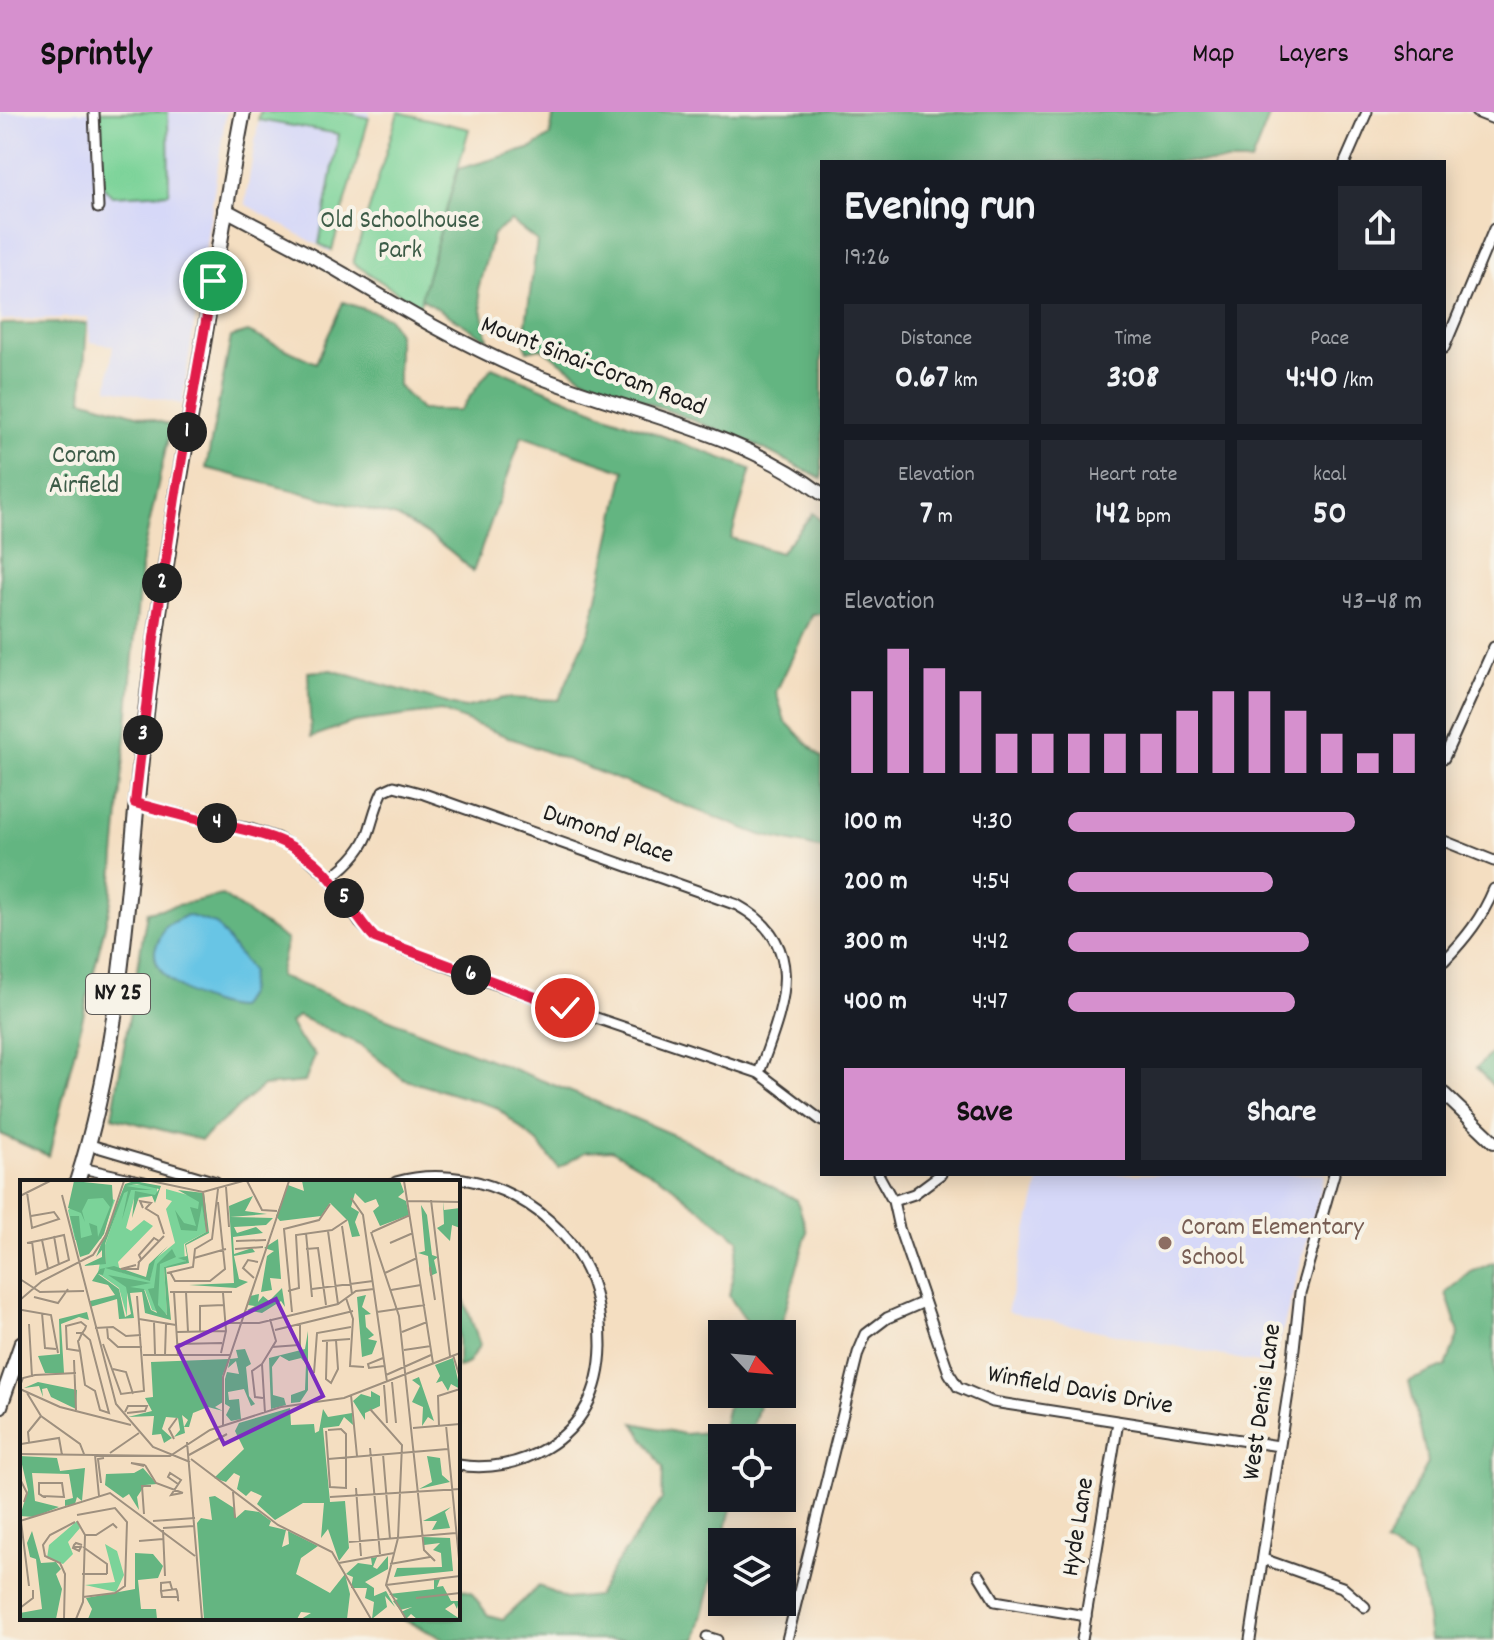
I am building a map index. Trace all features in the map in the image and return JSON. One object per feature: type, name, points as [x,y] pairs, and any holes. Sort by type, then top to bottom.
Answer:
[{"type":"main road","name":"NY 25","points":[[79,1175],[110,1046],[124,957],[135,803],[172,514],[243,112]]},
{"type":"main road","name":"Mount Sinai-Coram Road","points":[[224,209],[479,351],[531,373],[711,436],[769,461],[820,492]]},
{"type":"main road","points":[[1446,1096],[1494,1142]]},
{"type":"main road","points":[[0,1406],[20,1349]]},
{"type":"street","points":[[94,112],[98,208]]},
{"type":"street","points":[[1346,160],[1367,112]]},
{"type":"street","points":[[1476,112],[1494,119]]},
{"type":"street","points":[[1446,343],[1494,229]]},
{"type":"street","points":[[1446,754],[1494,647]]},
{"type":"street","name":"Dumond Place","points":[[330,878],[349,864],[356,854],[367,837],[383,791],[394,786],[737,905],[765,925],[777,944],[783,964],[785,988],[782,1007],[759,1073]]},
{"type":"street","points":[[135,803],[277,838],[300,851],[330,878],[360,923],[375,938],[475,977],[759,1073],[820,1119]]},
{"type":"street","points":[[1446,842],[1494,861]]},
{"type":"street","points":[[1446,959],[1471,933],[1494,889]]},
{"type":"street","points":[[87,1144],[209,1180]]},
{"type":"street","points":[[79,1175],[125,1180]]},
{"type":"street","name":"Winfield Davis Drive","points":[[879,1176],[893,1201],[924,1302],[949,1373],[958,1387],[993,1402],[1279,1446]]},
{"type":"street","points":[[893,1201],[914,1194],[938,1176]]},
{"type":"street","name":"West Denis Lane","points":[[1250,1640],[1292,1367],[1300,1293],[1333,1176]]},
{"type":"street","points":[[410,1180],[469,1180],[497,1188],[530,1206],[553,1225],[577,1253],[588,1274],[599,1313],[601,1352],[597,1386],[589,1405],[574,1425],[558,1440],[526,1458],[487,1467],[460,1465]]},
{"type":"street","points":[[787,1640],[858,1353],[866,1334],[887,1318],[924,1302]]},
{"type":"street","name":"Hyde Lane","points":[[1082,1640],[1118,1422]]},
{"type":"street","points":[[1263,1559],[1342,1587],[1365,1607]]},
{"type":"street","points":[[979,1575],[995,1601],[1086,1616]]},
{"type":"shaded area","points":[[0,112],[226,112],[182,404],[108,388],[113,346],[90,342],[88,317],[0,320]]},
{"type":"shaded area","points":[[260,112],[370,112],[330,252],[245,204]]},
{"type":"shaded area","name":"Coram Elementary School","points":[[1041,1176],[1324,1176],[1273,1366],[1007,1312]]},
{"type":"green space","points":[[100,112],[168,112],[169,193],[112,196],[102,185]]},
{"type":"green space","points":[[260,112],[344,112],[369,118],[332,250],[319,244],[339,134],[258,120]]},
{"type":"green space","name":"Old Schoolhouse Park","points":[[398,112],[469,129],[419,307],[353,263]]},
{"type":"green space","points":[[554,112],[1271,112],[1252,160],[820,160],[820,478],[754,444],[584,378],[541,348],[527,351],[524,339],[537,241],[511,221],[493,234],[478,289],[488,340],[421,298],[458,169],[532,148],[550,136]]},
{"type":"green space","points":[[343,302],[388,317],[398,333],[398,386],[421,410],[460,410],[492,367],[606,415],[751,469],[731,538],[780,553],[813,513],[820,520],[820,614],[813,614],[776,692],[785,721],[820,756],[820,849],[761,835],[441,711],[354,722],[311,737],[308,672],[331,670],[464,708],[504,698],[559,700],[590,629],[625,471],[522,436],[473,572],[438,541],[397,517],[206,468],[231,337],[248,332],[316,363]]},
{"type":"green space","name":"Coram Airfield","points":[[87,323],[82,399],[171,425],[142,557],[111,901],[49,1156],[0,1134],[0,324]]},
{"type":"green space","points":[[222,895],[287,940],[279,976],[685,1140],[797,1200],[807,1232],[783,1320],[745,1320],[729,1296],[739,1240],[668,1183],[611,1150],[585,1152],[559,1168],[538,1143],[496,1107],[403,1079],[360,1044],[298,1016],[290,1023],[299,1039],[315,1055],[305,1082],[263,1086],[201,1140],[112,1117],[147,912]]},
{"type":"green space","points":[[1494,1051],[1494,1087],[1476,1068]]},
{"type":"green space","points":[[1494,1262],[1494,1640],[1430,1640],[1424,1597],[1412,1558],[1385,1544],[1428,1463],[1409,1381],[1446,1366],[1459,1333],[1446,1293],[1471,1272]]},
{"type":"green space","points":[[460,1288],[480,1345],[468,1363],[460,1367]]},
{"type":"green space","points":[[728,1408],[758,1408],[754,1424],[724,1424]]},
{"type":"green space","points":[[634,1423],[684,1434],[708,1432],[708,1512],[730,1512],[726,1528],[708,1528],[708,1595],[696,1640],[446,1640],[404,1620],[460,1620],[460,1589],[471,1592],[488,1615],[503,1619],[539,1586],[566,1599],[597,1596],[662,1499],[663,1468]]},
{"type":"water","points":[[187,915],[216,924],[251,971],[248,993],[238,1008],[214,1003],[185,991],[163,973],[156,962],[155,950],[165,926]]},
{"type":"place","name":"Coram Elementary School","points":[[1165,1243]]},
{"type":"route","points":[[213,281],[154,638],[135,803],[277,838],[300,851],[330,878],[360,923],[375,938],[565,1008]]}]
